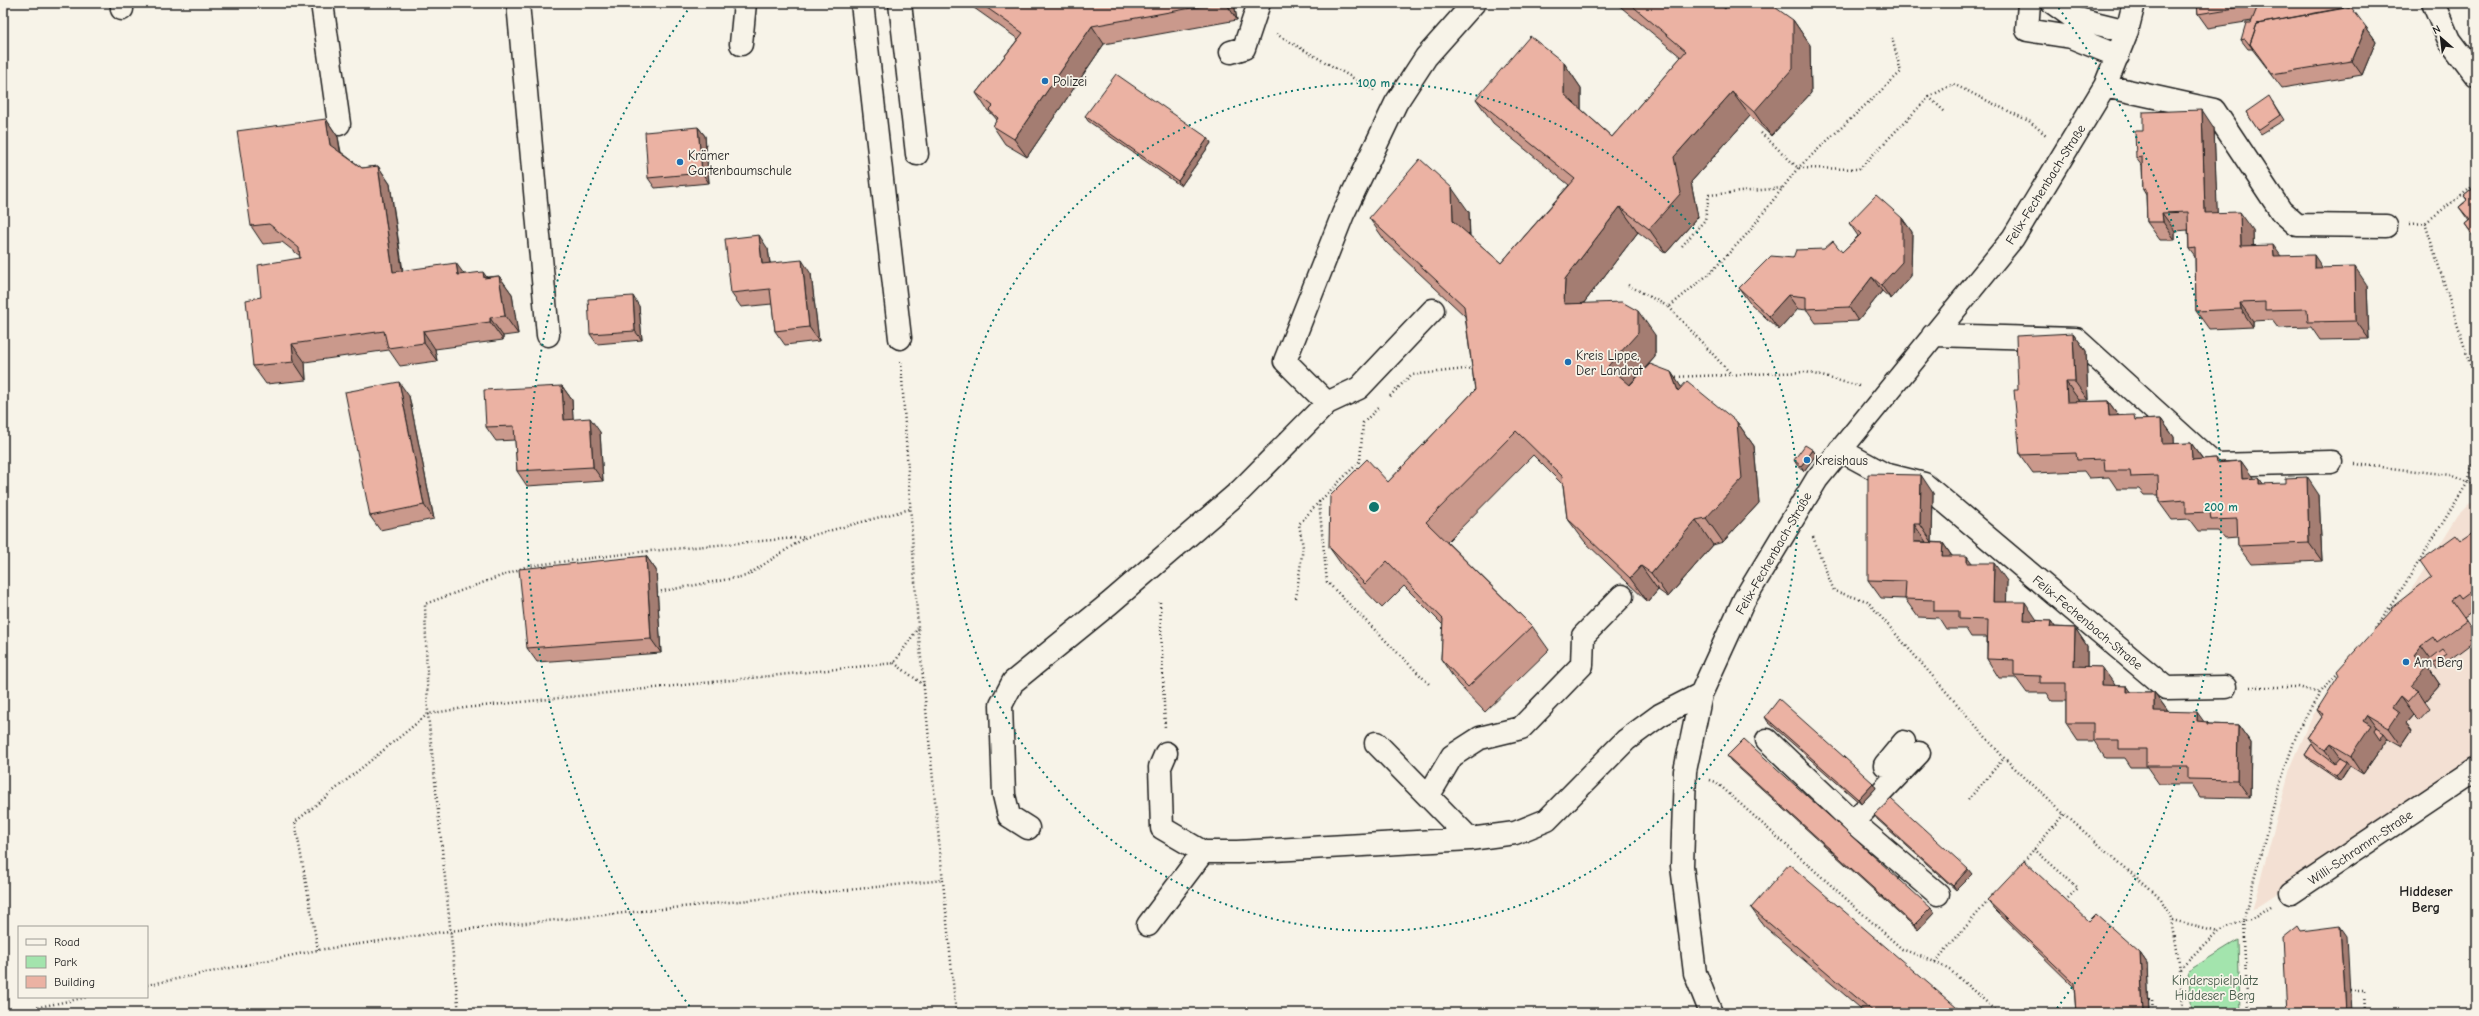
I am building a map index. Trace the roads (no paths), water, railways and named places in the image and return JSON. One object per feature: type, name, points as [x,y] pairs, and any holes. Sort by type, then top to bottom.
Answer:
[{"type":"street","points":[[322,3],[339,124]]},
{"type":"street","points":[[518,3],[548,335]]},
{"type":"street","points":[[741,44],[744,3]]},
{"type":"street","points":[[862,3],[900,338]]},
{"type":"street","points":[[900,3],[917,154]]},
{"type":"street","points":[[1327,403],[1285,361],[1343,214],[1396,103],[1426,57],[1474,3]]},
{"type":"street","points":[[2028,3],[2027,30],[2071,36],[2118,56]]},
{"type":"street","points":[[2053,3],[2074,18],[2127,31]]},
{"type":"street","name":"Felix-Fechenbach-Straße","points":[[1711,1013],[1695,973],[1682,866],[1686,771],[1701,694],[1744,600],[1795,512],[1840,450],[2013,238],[2105,86],[2127,31],[2134,3]]},
{"type":"street","points":[[2433,3],[2449,40],[2476,76]]},
{"type":"street","points":[[1231,52],[1244,48],[1257,13]]},
{"type":"street","points":[[2105,86],[2214,110],[2281,211],[2297,224],[2386,226]]},
{"type":"street","points":[[1028,828],[1009,816],[1004,795],[1002,705],[1013,682],[1110,603],[1240,491],[1327,403],[1358,388],[1433,310]]},
{"type":"street","points":[[1933,335],[2076,339],[2215,465],[2331,462]]},
{"type":"street","name":"Felix-Fechenbach-Straße","points":[[1840,450],[1884,474],[1924,484],[2166,688],[2225,687]]},
{"type":"street","points":[[1429,795],[1452,756],[1480,738],[1521,728],[1582,665],[1584,636],[1622,596]]},
{"type":"street","points":[[1166,753],[1160,767],[1162,828],[1204,852],[1237,852],[1470,839],[1515,832],[1548,820],[1626,740],[1660,715],[1701,694]]},
{"type":"street","points":[[1767,740],[1853,822],[1938,894]]},
{"type":"street","points":[[1376,743],[1429,795],[1470,839]]},
{"type":"street","points":[[1853,822],[1912,748],[1885,765]]},
{"type":"street","name":"Willi-Schramm-Straße","points":[[2291,893],[2476,769]]},
{"type":"street","points":[[1148,925],[1204,852]]},
{"type":"place","name":"Polizei","points":[[1045,81]]},
{"type":"place","name":"Krämer Gartenbaumschule","points":[[680,162]]},
{"type":"place","name":"Kreis Lippe, Der Landrat","points":[[1568,362]]},
{"type":"place","name":"Kreishaus","points":[[1807,460]]},
{"type":"place","name":"Am Berg","points":[[2406,662]]},
{"type":"district","name":"Hiddeser Berg","points":[[2426,900]]},
{"type":"park label","name":"Kinderspielplatz Hiddeser Berg","points":[[2215,988]]}]
